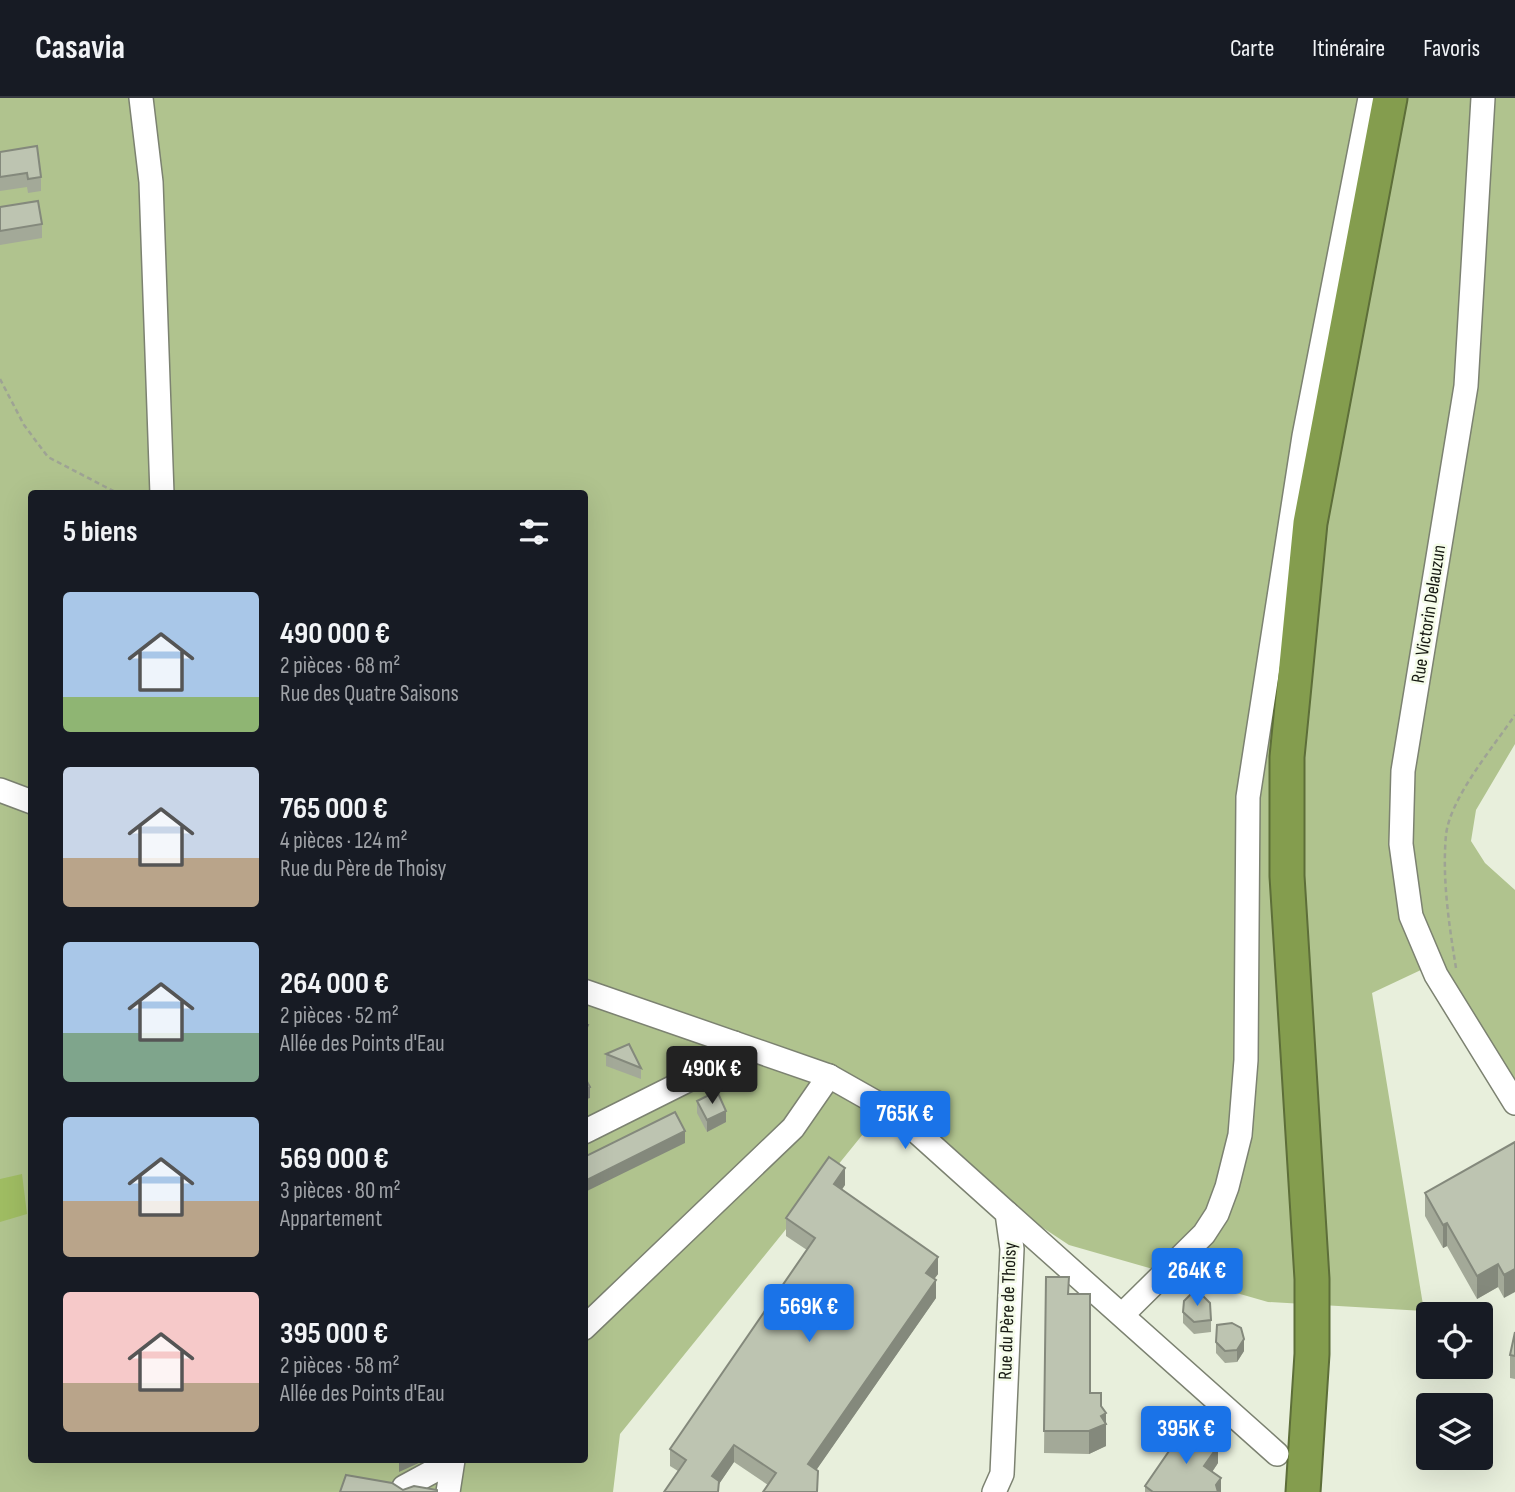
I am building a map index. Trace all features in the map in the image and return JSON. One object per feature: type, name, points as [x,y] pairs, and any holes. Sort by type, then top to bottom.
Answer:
[{"type":"highway","points":[[1303,1492],[1312,1354],[1311,1279],[1305,1136],[1287,876],[1287,757],[1310,523],[1390,98]]},
{"type":"highway","points":[[1319,1492],[1329,1390],[1328,1262],[1306,880],[1307,696],[1328,524],[1403,98]]},
{"type":"street","points":[[141,98],[151,182],[162,490]]},
{"type":"street","points":[[1123,1314],[1204,1234],[1217,1214],[1240,1135],[1246,1060],[1248,797],[1304,436],[1370,98]]},
{"type":"street","name":"Rue Victorin Delauzun","points":[[1483,98],[1466,386],[1403,771],[1401,844],[1411,916],[1436,975],[1515,1103]]},
{"type":"street","points":[[0,790],[28,800]]},
{"type":"street","name":"Rue du Père de Thoisy","points":[[588,991],[829,1076],[898,1115],[1007,1213],[1012,1248],[1003,1486]]},
{"type":"street","points":[[588,1130],[710,1069],[734,1043]]},
{"type":"street","points":[[588,1324],[793,1128],[829,1076]]},
{"type":"street","points":[[1007,1213],[1277,1454]]},
{"type":"street","points":[[404,1487],[447,1463]]},
{"type":"street","points":[[448,1492],[452,1463]]},
{"type":"path","points":[[0,379],[24,425],[48,457],[111,490]]},
{"type":"path","points":[[1457,972],[1448,921],[1446,833],[1465,787],[1515,715]]},
{"type":"shaded area","points":[[0,98],[1515,98],[1515,744],[1476,810],[1471,841],[1485,863],[1515,890],[1515,1082],[1440,961],[1372,993],[1423,1302],[1416,1302],[1416,1311],[1268,1302],[1069,1245],[876,1118],[620,1434],[613,1492],[0,1492]]},
{"type":"shaded area","points":[[22,1174],[27,1214],[0,1222],[0,1179]]},
{"type":"building","points":[[37,146],[41,177],[28,179],[27,173],[0,177],[0,152]]},
{"type":"building","points":[[38,201],[42,224],[0,231],[0,207]]},
{"type":"building","points":[[629,1044],[641,1068],[606,1054]]},
{"type":"building","points":[[717,1091],[726,1111],[707,1120],[697,1101]]},
{"type":"building","points":[[675,1112],[685,1131],[588,1180],[588,1155]]},
{"type":"building","points":[[1515,1142],[1515,1269],[1504,1275],[1498,1264],[1477,1276],[1447,1223],[1443,1225],[1425,1193]]},
{"type":"building","points":[[829,1157],[845,1168],[834,1184],[938,1257],[926,1273],[936,1280],[808,1464],[818,1471],[817,1492],[763,1492],[776,1473],[734,1445],[712,1476],[719,1481],[718,1492],[664,1492],[686,1460],[670,1449],[815,1238],[786,1218]]},
{"type":"building","points":[[1046,1277],[1069,1277],[1068,1294],[1090,1294],[1090,1393],[1101,1393],[1101,1406],[1106,1413],[1101,1416],[1106,1424],[1089,1431],[1044,1431]]},
{"type":"building","points":[[1191,1294],[1202,1295],[1210,1303],[1211,1320],[1194,1322],[1183,1312],[1184,1301]]},
{"type":"building","points":[[1232,1323],[1241,1328],[1244,1339],[1237,1350],[1225,1351],[1216,1342],[1217,1325]]},
{"type":"building","points":[[1515,1332],[1515,1356],[1510,1355]]},
{"type":"building","points":[[1187,1425],[1218,1446],[1204,1466],[1221,1478],[1216,1485],[1218,1492],[1153,1492],[1145,1486]]},
{"type":"building","points":[[346,1475],[392,1483],[403,1490],[414,1486],[437,1492],[340,1492]]}]
